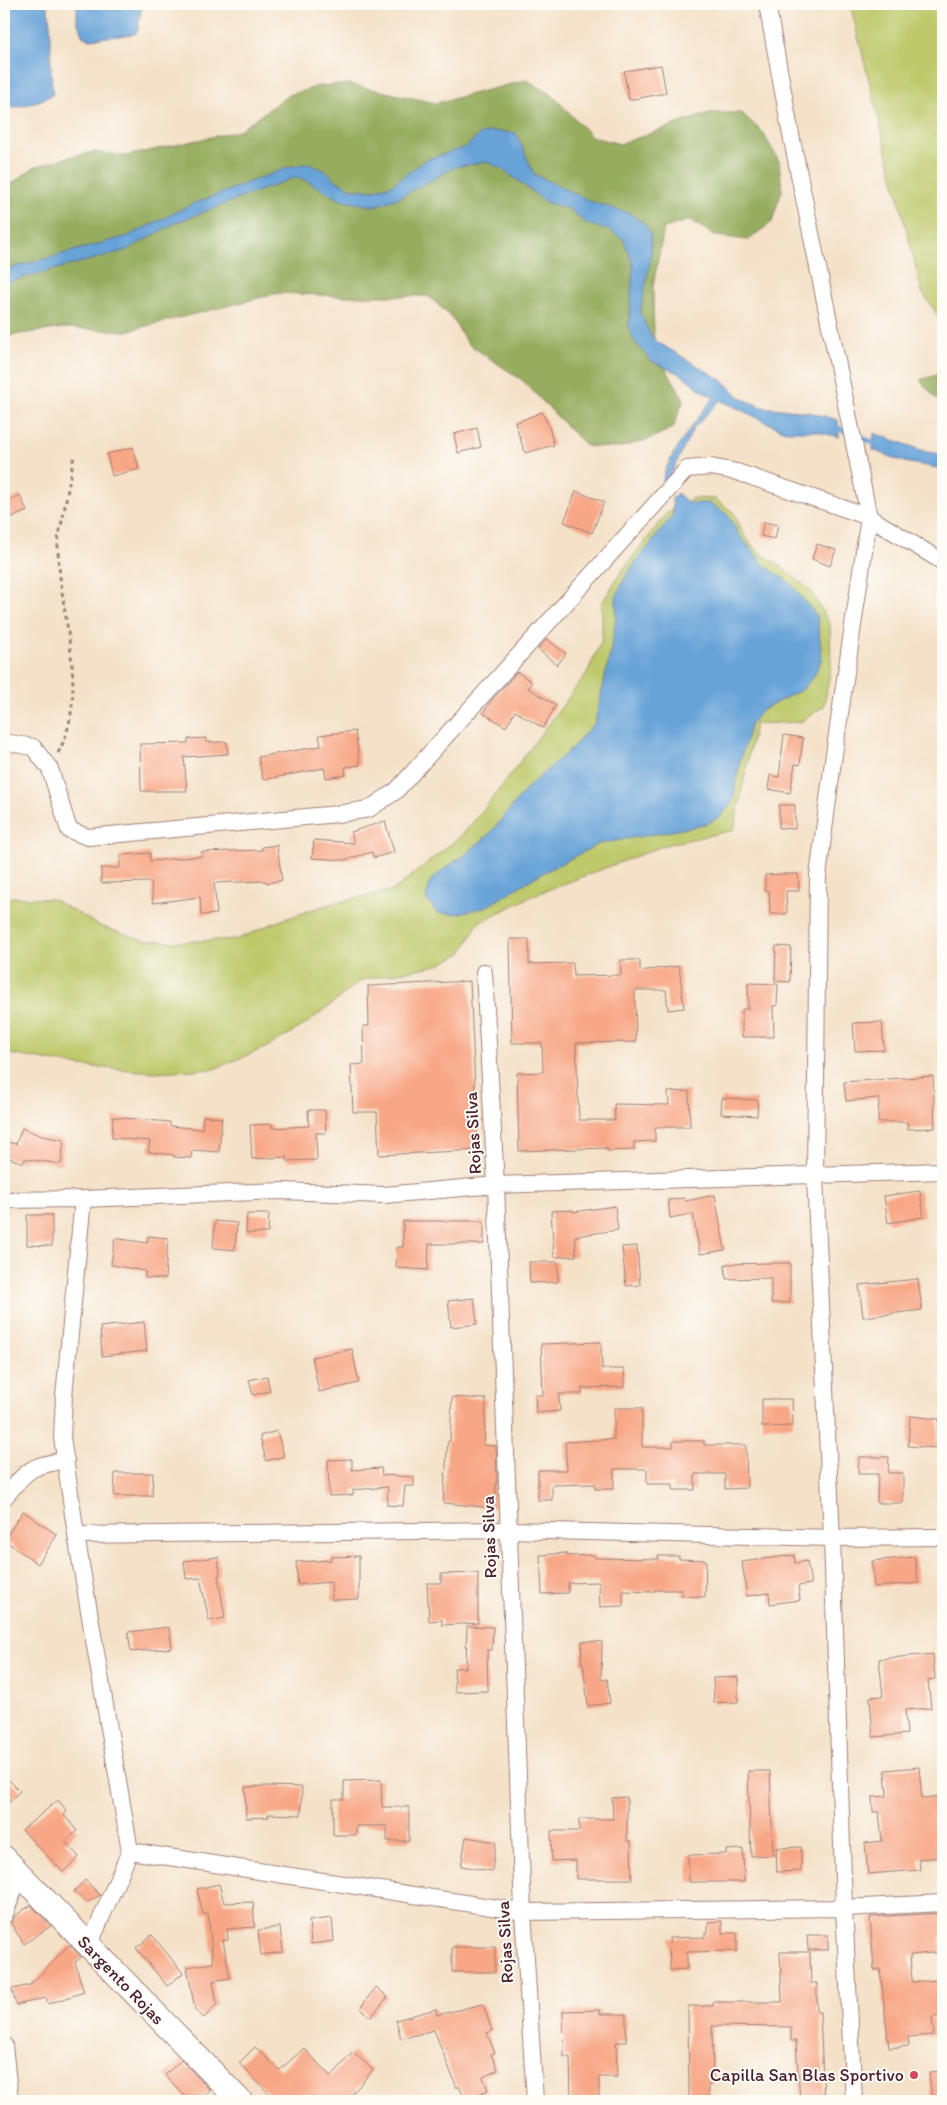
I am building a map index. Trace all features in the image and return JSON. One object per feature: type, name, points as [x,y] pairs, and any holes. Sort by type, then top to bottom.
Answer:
[{"type":"street","points":[[767,4],[790,135],[868,517],[818,876],[815,1177],[832,1538],[844,1908],[854,2101]]},
{"type":"street","points":[[4,742],[33,747],[50,769],[69,830],[88,837],[338,814],[369,809],[396,791],[687,469],[711,467],[737,472],[868,517],[943,562]]},
{"type":"street","name":"Rojas Silva","points":[[484,972],[496,1185],[523,1912],[535,2101]]},
{"type":"street","points":[[4,1200],[282,1191],[384,1195],[496,1185],[815,1177],[943,1171]]},
{"type":"street","points":[[83,1198],[64,1396],[62,1437],[76,1535],[130,1851],[89,1946]]},
{"type":"street","points":[[4,1498],[26,1472],[40,1464],[66,1460]]},
{"type":"street","points":[[76,1535],[509,1530],[832,1538],[943,1537]]},
{"type":"street","points":[[130,1851],[523,1912],[844,1908],[943,1903]]},
{"type":"street","name":"Sargento Rojas","points":[[4,1858],[19,1876],[240,2101]]},
{"type":"street","points":[[4,1916],[19,1876]]},
{"type":"street","points":[[4,2045],[10,2101]]},
{"type":"path","points":[[50,769],[64,743],[72,712],[71,653],[60,571],[58,540],[74,456]]},
{"type":"green space","points":[[850,4],[943,4],[943,323],[922,292]]},
{"type":"green space","points":[[527,80],[552,95],[592,137],[620,144],[709,113],[742,113],[763,133],[779,161],[782,190],[772,222],[748,240],[716,236],[690,220],[664,228],[653,286],[654,349],[684,399],[673,428],[647,440],[617,448],[586,446],[522,380],[467,343],[451,316],[428,296],[339,296],[279,293],[126,331],[65,328],[4,336],[4,189],[35,167],[64,158],[94,152],[126,156],[238,131],[289,95],[319,86],[348,84],[436,103]]},
{"type":"green space","points":[[943,373],[943,407],[920,380]]},
{"type":"green space","points":[[693,498],[715,499],[734,513],[744,535],[758,552],[778,564],[810,590],[830,624],[831,666],[824,706],[801,722],[755,724],[734,830],[665,845],[532,896],[478,923],[462,953],[438,965],[362,980],[306,1024],[267,1047],[214,1069],[154,1072],[81,1066],[4,1053],[4,900],[12,897],[52,899],[102,927],[145,940],[177,942],[238,939],[276,922],[329,904],[394,890],[463,834],[492,799],[587,673],[602,639],[602,603],[621,572],[668,512]]},
{"type":"water","points":[[4,4],[47,4],[50,26],[53,94],[29,104],[4,108]]},
{"type":"water","points":[[80,4],[142,4],[138,29],[135,34],[91,39],[83,37],[77,21],[77,6]]},
{"type":"water","points":[[491,131],[516,133],[534,174],[592,202],[629,213],[645,224],[651,235],[651,257],[640,313],[650,334],[657,342],[722,380],[741,398],[762,407],[809,412],[838,420],[839,437],[815,431],[785,431],[720,400],[693,429],[670,476],[663,485],[663,477],[667,466],[691,427],[714,397],[705,393],[682,375],[651,361],[634,341],[629,328],[633,264],[623,239],[609,230],[587,224],[568,208],[547,203],[504,170],[487,162],[455,167],[398,198],[374,206],[343,201],[303,179],[293,178],[175,223],[127,250],[4,283],[4,270],[128,236],[190,205],[289,167],[309,163],[353,189],[374,190],[392,185],[425,160],[466,147],[479,135]]},
{"type":"water","points":[[874,433],[927,452],[943,454],[943,469],[904,462],[873,450]]},
{"type":"water","points":[[677,493],[689,503],[710,503],[728,515],[740,536],[765,566],[789,582],[817,616],[821,661],[814,676],[803,689],[762,710],[751,724],[740,761],[733,801],[720,817],[704,825],[599,844],[535,877],[486,907],[456,914],[437,913],[426,899],[430,881],[491,832],[528,787],[575,745],[595,722],[616,618],[616,597],[626,575],[672,516],[672,498]]},
{"type":"building","points":[[661,65],[666,93],[629,100],[624,71]]},
{"type":"building","points":[[542,412],[548,424],[554,445],[525,453],[515,423]]},
{"type":"building","points":[[477,428],[481,447],[458,453],[454,434]]},
{"type":"building","points":[[133,447],[139,469],[112,476],[107,454]]},
{"type":"building","points":[[576,491],[604,502],[592,533],[564,522]]},
{"type":"building","points":[[20,495],[27,511],[13,517],[6,502]]},
{"type":"building","points":[[764,522],[778,525],[775,539],[761,536]]},
{"type":"building","points":[[817,544],[836,550],[830,566],[812,559]]},
{"type":"building","points":[[547,639],[566,654],[557,665],[538,649]]},
{"type":"building","points":[[517,672],[532,682],[528,688],[556,705],[543,728],[515,711],[506,727],[483,713],[491,701]]},
{"type":"building","points":[[355,731],[360,765],[345,767],[346,775],[326,778],[324,768],[263,780],[258,757],[321,746],[319,735]]},
{"type":"building","points":[[784,735],[803,738],[800,765],[795,764],[790,793],[768,789],[770,775],[779,777]]},
{"type":"building","points":[[206,738],[206,742],[227,742],[228,754],[184,757],[187,791],[141,791],[140,744],[188,743],[188,739]]},
{"type":"building","points":[[779,805],[795,805],[795,829],[779,828]]},
{"type":"building","points":[[385,821],[394,852],[374,858],[372,852],[345,860],[312,858],[314,840],[354,843],[351,832]]},
{"type":"building","points":[[277,845],[282,880],[267,883],[266,881],[214,883],[217,914],[201,915],[200,897],[153,903],[151,882],[101,883],[101,868],[120,868],[120,855],[150,853],[150,861],[202,856],[201,852],[262,850],[262,847]]},
{"type":"building","points":[[798,874],[799,891],[786,891],[787,914],[770,914],[769,891],[765,891],[765,875]]},
{"type":"building","points":[[510,939],[529,939],[529,964],[573,963],[574,976],[621,975],[620,960],[640,960],[640,971],[679,966],[684,1008],[668,1010],[666,990],[635,990],[636,1042],[576,1043],[579,1120],[615,1120],[614,1104],[669,1105],[668,1092],[689,1091],[690,1127],[655,1127],[655,1141],[634,1142],[634,1150],[607,1151],[607,1148],[519,1151],[517,1073],[543,1072],[542,1043],[512,1043]]},
{"type":"building","points":[[776,946],[791,947],[790,982],[775,981]]},
{"type":"building","points":[[470,981],[478,1150],[379,1155],[377,1112],[353,1112],[351,1065],[364,1064],[363,1026],[369,1026],[368,986]]},
{"type":"building","points":[[748,983],[778,984],[777,1006],[773,1006],[774,1037],[742,1037],[742,1009],[748,1009]]},
{"type":"building","points":[[882,1022],[884,1050],[855,1051],[853,1023]]},
{"type":"building","points":[[933,1076],[935,1128],[908,1129],[907,1122],[878,1122],[879,1098],[846,1101],[844,1082]]},
{"type":"building","points":[[722,1098],[758,1100],[757,1116],[721,1114]]},
{"type":"building","points":[[308,1110],[325,1110],[326,1133],[316,1133],[317,1160],[287,1161],[287,1157],[252,1159],[250,1125],[272,1124],[272,1128],[309,1126]]},
{"type":"building","points":[[203,1116],[222,1118],[219,1152],[192,1150],[191,1158],[174,1157],[174,1155],[148,1152],[150,1141],[112,1138],[113,1117],[170,1122],[170,1126],[202,1129]]},
{"type":"building","points":[[22,1128],[42,1136],[64,1140],[61,1164],[25,1159],[23,1163],[4,1156],[4,1141],[16,1144]]},
{"type":"building","points":[[920,1191],[924,1217],[888,1223],[884,1196]]},
{"type":"building","points":[[715,1195],[725,1250],[700,1254],[693,1214],[670,1218],[668,1200],[684,1198],[685,1201]]},
{"type":"building","points":[[615,1206],[618,1230],[575,1236],[576,1256],[554,1257],[551,1211],[573,1210],[573,1212]]},
{"type":"building","points":[[247,1214],[269,1214],[268,1233],[246,1233]]},
{"type":"building","points":[[27,1215],[52,1215],[52,1246],[27,1245]]},
{"type":"building","points":[[215,1221],[237,1223],[235,1250],[213,1248]]},
{"type":"building","points":[[403,1221],[484,1221],[484,1244],[429,1244],[428,1270],[396,1268],[397,1247],[403,1247]]},
{"type":"building","points":[[148,1236],[168,1238],[165,1279],[145,1278],[145,1271],[111,1265],[115,1238],[147,1243]]},
{"type":"building","points":[[637,1246],[640,1285],[626,1286],[622,1247]]},
{"type":"building","points":[[529,1262],[558,1262],[558,1282],[530,1283]]},
{"type":"building","points":[[790,1263],[790,1303],[771,1303],[771,1278],[726,1279],[725,1264]]},
{"type":"building","points":[[918,1279],[922,1310],[863,1317],[859,1285]]},
{"type":"building","points":[[474,1298],[477,1324],[451,1327],[448,1301]]},
{"type":"building","points":[[144,1322],[147,1351],[102,1356],[100,1327]]},
{"type":"building","points":[[601,1342],[602,1369],[624,1369],[624,1387],[582,1388],[582,1394],[559,1394],[560,1411],[536,1413],[535,1395],[543,1395],[541,1344]]},
{"type":"building","points":[[352,1349],[359,1383],[319,1392],[312,1357]]},
{"type":"building","points":[[267,1376],[270,1391],[253,1395],[249,1380]]},
{"type":"building","points":[[452,1397],[486,1399],[484,1445],[496,1446],[497,1476],[494,1508],[443,1503],[448,1441],[450,1441]]},
{"type":"building","points":[[762,1399],[792,1399],[793,1426],[762,1427]]},
{"type":"building","points":[[614,1408],[642,1408],[642,1447],[673,1447],[673,1441],[704,1441],[704,1445],[746,1445],[747,1488],[725,1489],[725,1474],[695,1474],[695,1490],[673,1490],[673,1484],[647,1484],[647,1469],[614,1469],[614,1489],[595,1489],[595,1484],[552,1485],[552,1500],[538,1500],[538,1470],[567,1470],[565,1442],[614,1439]]},
{"type":"building","points":[[910,1416],[939,1419],[936,1448],[908,1446]]},
{"type":"building","points":[[277,1431],[284,1456],[266,1461],[260,1436]]},
{"type":"building","points":[[859,1457],[889,1457],[888,1473],[903,1473],[903,1503],[877,1503],[878,1474],[858,1474]]},
{"type":"building","points":[[352,1459],[352,1470],[381,1468],[382,1475],[414,1477],[414,1486],[405,1486],[403,1506],[387,1505],[388,1487],[353,1490],[353,1495],[329,1496],[328,1460]]},
{"type":"building","points":[[115,1473],[153,1473],[152,1496],[114,1496]]},
{"type":"building","points":[[23,1511],[57,1535],[38,1564],[4,1540]]},
{"type":"building","points":[[566,1553],[567,1556],[594,1555],[595,1558],[658,1559],[658,1556],[679,1556],[679,1559],[706,1560],[705,1597],[682,1596],[682,1590],[654,1590],[654,1592],[623,1591],[623,1606],[600,1607],[599,1582],[568,1583],[568,1593],[542,1594],[540,1555]]},
{"type":"building","points":[[794,1555],[795,1563],[807,1561],[811,1584],[798,1586],[800,1600],[770,1604],[769,1593],[747,1596],[742,1562]]},
{"type":"building","points":[[359,1556],[359,1599],[332,1600],[331,1582],[298,1585],[296,1562],[331,1560],[330,1557]]},
{"type":"building","points":[[218,1557],[220,1575],[218,1576],[225,1618],[209,1621],[200,1578],[186,1579],[184,1561]]},
{"type":"building","points":[[915,1557],[918,1583],[874,1587],[872,1561]]},
{"type":"building","points":[[478,1573],[478,1623],[442,1625],[442,1620],[429,1621],[427,1583],[441,1583],[441,1574]]},
{"type":"building","points":[[467,1626],[493,1627],[492,1650],[487,1650],[488,1691],[455,1692],[454,1668],[466,1668]]},
{"type":"building","points":[[169,1627],[172,1648],[131,1652],[128,1632]]},
{"type":"building","points":[[582,1641],[602,1642],[601,1680],[607,1679],[610,1703],[588,1706],[583,1663],[581,1663]]},
{"type":"building","points":[[933,1654],[935,1679],[928,1680],[931,1708],[905,1710],[907,1734],[873,1737],[870,1697],[883,1696],[879,1659]]},
{"type":"building","points":[[738,1677],[738,1702],[714,1703],[713,1678]]},
{"type":"building","points":[[919,1767],[922,1798],[943,1796],[943,1857],[919,1859],[920,1870],[868,1874],[865,1843],[882,1841],[879,1812],[873,1812],[872,1797],[887,1796],[885,1770]]},
{"type":"building","points":[[748,1771],[770,1771],[773,1855],[751,1856]]},
{"type":"building","points":[[4,1775],[20,1791],[4,1808]]},
{"type":"building","points":[[381,1780],[382,1807],[409,1807],[409,1841],[387,1841],[387,1826],[356,1826],[356,1835],[333,1835],[333,1799],[344,1799],[344,1781]]},
{"type":"building","points":[[245,1787],[302,1787],[301,1815],[268,1814],[269,1817],[246,1818]]},
{"type":"building","points":[[627,1797],[627,1841],[631,1841],[632,1879],[576,1879],[576,1860],[552,1861],[551,1831],[579,1831],[579,1819],[613,1819],[612,1798]]},
{"type":"building","points":[[58,1800],[67,1811],[64,1815],[77,1831],[65,1842],[79,1857],[63,1872],[22,1830]]},
{"type":"building","points":[[466,1837],[496,1842],[492,1871],[461,1866]]},
{"type":"building","points":[[801,1847],[801,1871],[777,1872],[776,1848]]},
{"type":"building","points":[[743,1849],[744,1882],[689,1882],[688,1855],[726,1854],[726,1850]]},
{"type":"building","points":[[85,1880],[100,1895],[87,1903],[74,1891]]},
{"type":"building","points":[[219,1884],[224,1903],[253,1902],[255,1927],[227,1929],[228,1940],[223,1940],[230,1978],[213,1981],[217,2004],[204,2018],[195,2010],[187,1967],[213,1963],[208,1913],[203,1914],[197,1889]]},
{"type":"building","points":[[31,1905],[51,1926],[24,1944],[11,1924],[15,1916]]},
{"type":"building","points":[[943,1913],[943,1934],[940,1934],[942,1952],[910,1955],[912,1982],[938,1980],[941,2016],[932,2017],[934,2035],[908,2037],[909,2046],[889,2048],[880,1969],[874,1970],[870,1917]]},
{"type":"building","points":[[332,1918],[334,1941],[311,1944],[309,1921]]},
{"type":"building","points":[[722,1921],[722,1933],[737,1933],[737,1951],[687,1952],[687,1969],[670,1970],[669,1938],[705,1937],[705,1933],[708,1933],[708,1922]]},
{"type":"building","points":[[280,1927],[283,1952],[261,1955],[258,1930]]},
{"type":"building","points":[[152,1935],[183,1973],[167,1986],[136,1948]]},
{"type":"building","points":[[807,1935],[828,1935],[828,1950],[808,1950]]},
{"type":"building","points":[[69,1945],[81,1957],[75,1963],[84,1992],[48,2004],[46,1998],[16,2005],[12,1989],[30,1985]]},
{"type":"building","points":[[452,1947],[495,1947],[495,1972],[452,1972]]},
{"type":"building","points":[[780,1952],[810,1952],[811,1983],[817,1983],[817,2012],[820,2012],[824,2101],[800,2101],[796,2041],[791,2041],[791,2027],[712,2026],[713,2084],[709,2084],[709,2100],[689,2100],[688,2006],[713,2006],[713,2002],[782,2002]]},
{"type":"building","points":[[376,1987],[388,1997],[371,2017],[360,2008]]},
{"type":"building","points":[[483,2004],[492,2031],[487,2033],[495,2053],[491,2054],[498,2070],[483,2077],[488,2090],[465,2100],[459,2086],[457,2088],[434,2030],[401,2039],[396,2020],[436,2009],[437,2015]]},
{"type":"building","points":[[600,2010],[600,2014],[626,2014],[626,2042],[616,2042],[617,2077],[599,2077],[599,2101],[571,2101],[570,2057],[564,2057],[563,2011]]},
{"type":"building","points":[[255,2047],[280,2070],[304,2048],[331,2077],[353,2052],[373,2070],[346,2101],[276,2101],[239,2063]]},
{"type":"building","points":[[181,2060],[210,2090],[198,2101],[189,2101],[165,2075]]},
{"type":"building","points":[[943,2071],[943,2101],[932,2101],[929,2072]]},
{"type":"waterway","points":[[832,428],[838,428],[879,445]]},
{"type":"place","name":"Capilla San Blas Sportivo","points":[[914,2075]]}]
